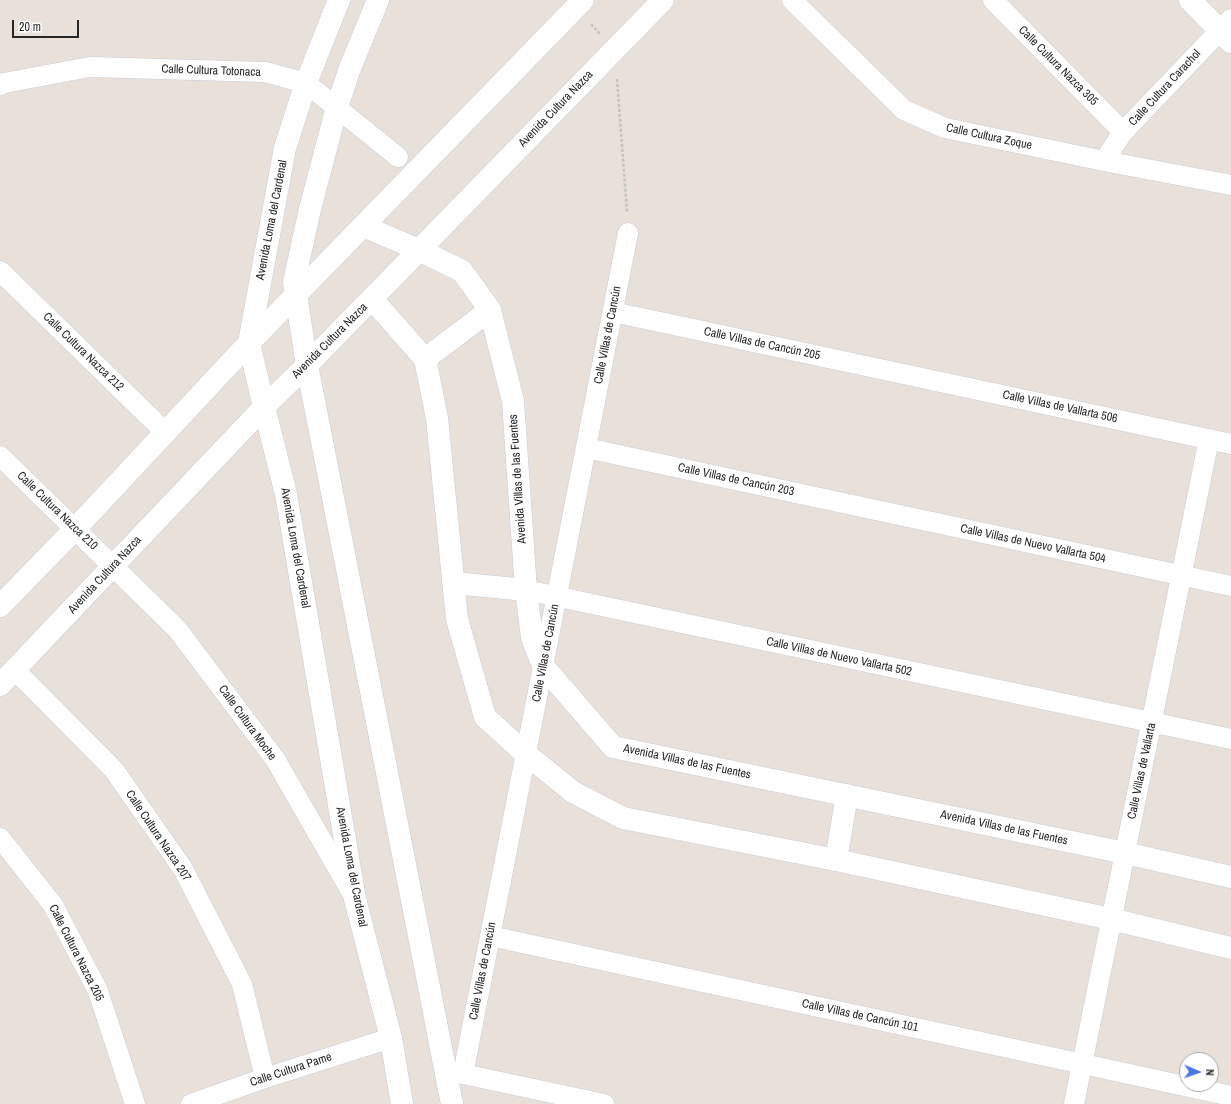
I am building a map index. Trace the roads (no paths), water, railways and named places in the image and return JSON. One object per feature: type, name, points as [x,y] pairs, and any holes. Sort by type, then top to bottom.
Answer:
[{"type":"street","name":"Avenida Loma del Cardenal","points":[[339,0],[306,83],[286,148],[249,343],[286,494],[355,899],[390,1038],[402,1104]]},
{"type":"street","points":[[378,0],[350,68],[337,107],[310,209],[294,282],[308,365],[454,1072],[452,1104]]},
{"type":"street","name":"Avenida Cultura Nazca","points":[[7,678],[264,407],[308,365],[662,0]]},
{"type":"street","name":"Calle Cultura Zoque","points":[[792,0],[904,110],[945,128],[1104,161],[1231,185]]},
{"type":"street","name":"Calle Cultura Nazca 305","points":[[993,0],[1123,132]]},
{"type":"street","points":[[1190,0],[1227,30]]},
{"type":"street","points":[[0,606],[75,529],[295,295],[580,4]]},
{"type":"street","name":"Calle Cultura Carachol","points":[[1104,161],[1123,132],[1227,30]]},
{"type":"street","name":"Calle Cultura Totonaca","points":[[0,85],[90,67],[265,72],[306,83],[398,157]]},
{"type":"street","name":"Avenida Villas de las Fuentes","points":[[363,226],[419,250],[462,271],[490,310],[513,401],[526,590],[532,638],[543,666],[613,747],[1125,853],[1231,877]]},
{"type":"street","name":"Calle Villas de Cancún","points":[[454,1072],[490,936],[628,233]]},
{"type":"street","name":"Calle Cultura Nazca 212","points":[[0,271],[166,432]]},
{"type":"street","points":[[372,299],[425,359],[437,418],[457,619],[485,717],[526,754],[573,792],[623,818],[836,860],[1111,919],[1231,948]]},
{"type":"street","points":[[425,359],[490,310]]},
{"type":"street","name":"Calle Villas de Cancún 205","points":[[612,312],[911,376]]},
{"type":"street","name":"Calle Villas de Vallarta 506","points":[[911,376],[1231,444]]},
{"type":"street","name":"Calle Villas de Vallarta","points":[[1074,1104],[1209,439]]},
{"type":"street","name":"Calle Villas de Cancún 203","points":[[586,448],[885,512]]},
{"type":"street","name":"Calle Cultura Nazca 210","points":[[0,456],[114,566]]},
{"type":"street","name":"Calle Villas de Nuevo Vallarta 504","points":[[885,512],[1231,586]]},
{"type":"street","name":"Calle Cultura Moche","points":[[114,566],[178,629],[275,759],[355,899]]},
{"type":"street","points":[[454,583],[526,590]]},
{"type":"street","name":"Calle Villas de Nuevo Vallarta 502","points":[[526,590],[1231,739]]},
{"type":"street","name":"Calle Cultura Nazca 207","points":[[7,678],[114,770],[183,869],[242,984],[265,1078]]},
{"type":"street","points":[[836,860],[846,795]]},
{"type":"street","name":"Calle Cultura Nazca 205","points":[[0,838],[53,905],[98,991],[135,1104]]},
{"type":"street","name":"Calle Villas de Cancún 101","points":[[490,936],[1231,1096]]},
{"type":"street","name":"Calle Cultura Pame","points":[[191,1104],[265,1078],[390,1038]]},
{"type":"street","points":[[454,1072],[604,1104]]}]
